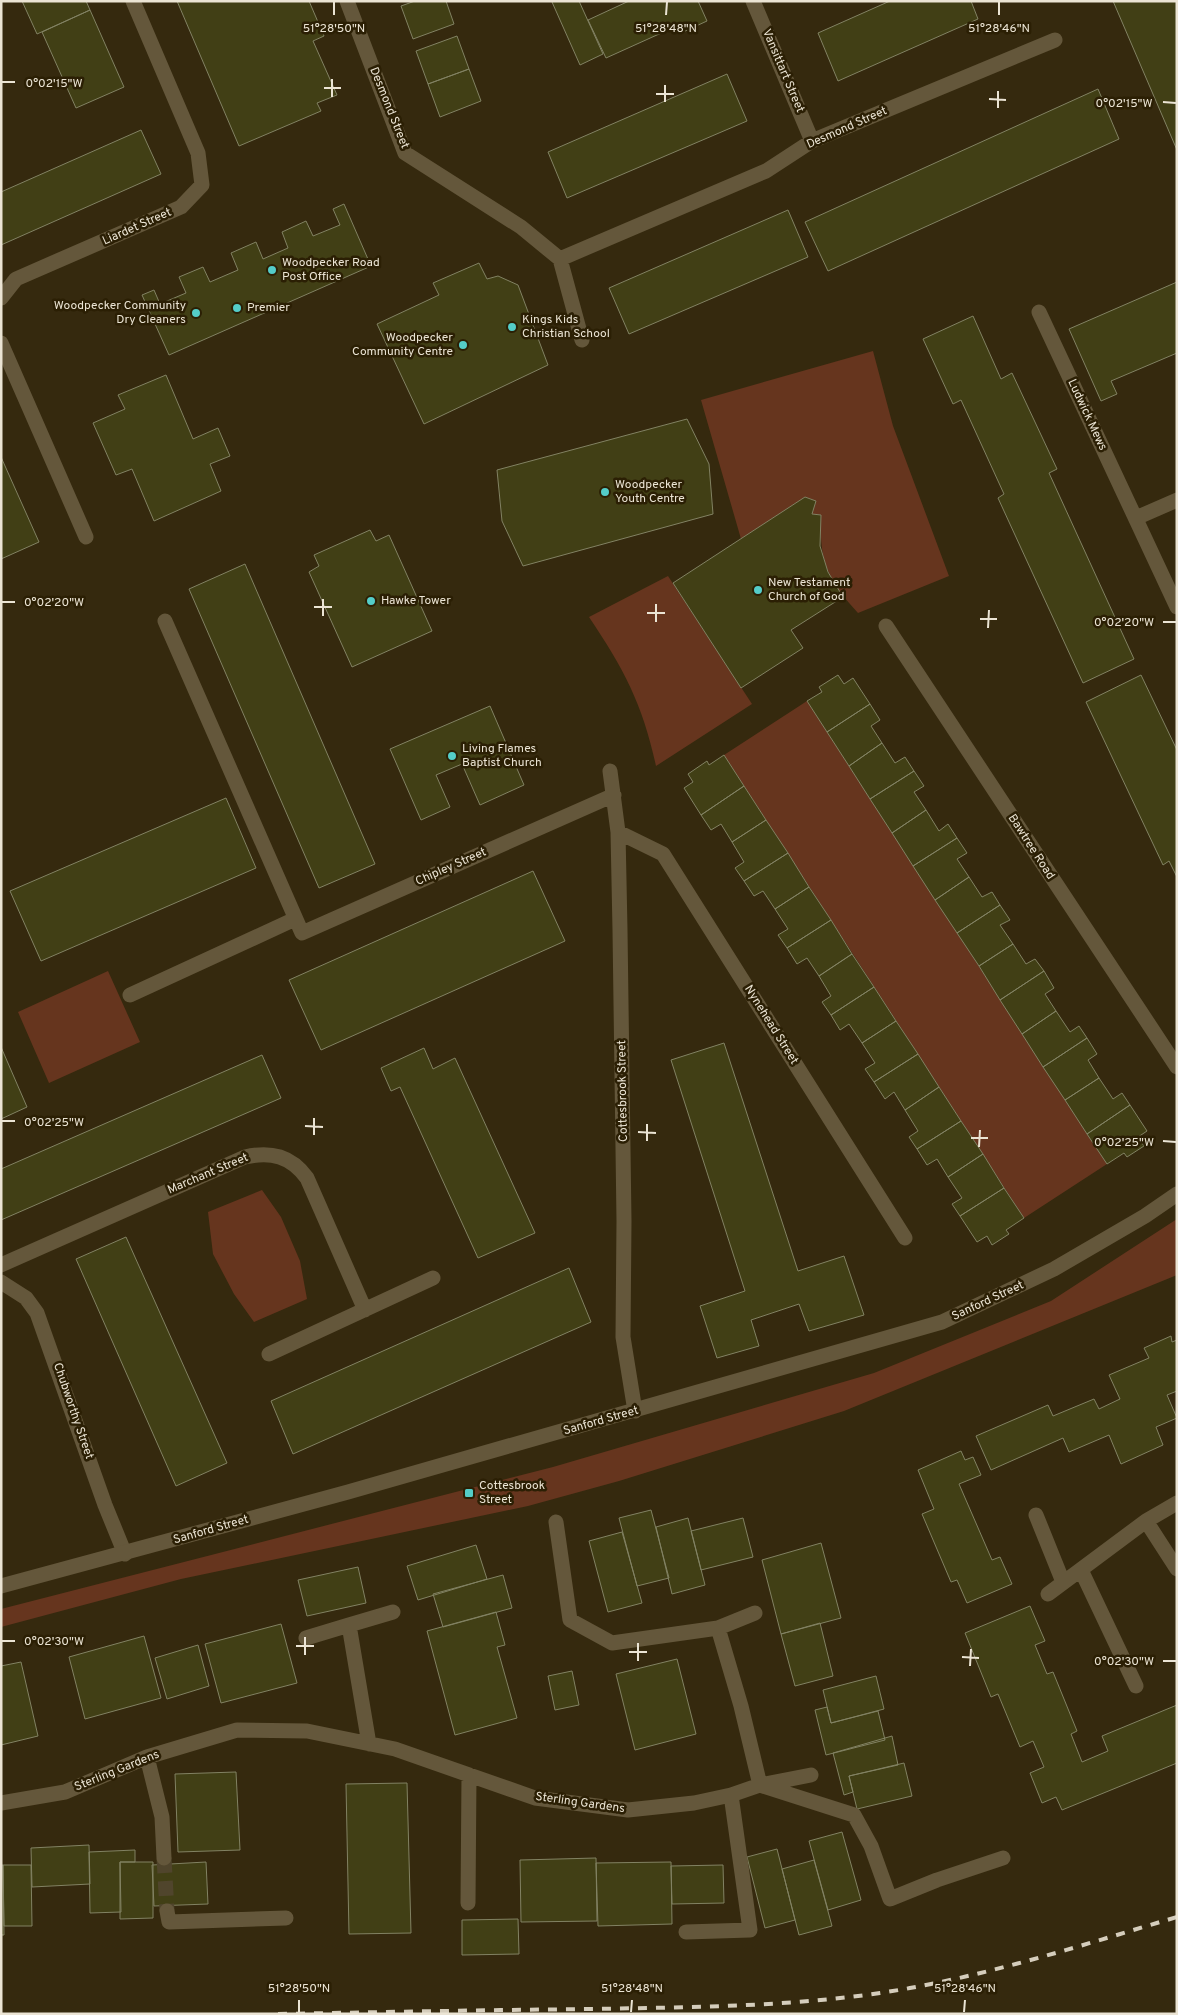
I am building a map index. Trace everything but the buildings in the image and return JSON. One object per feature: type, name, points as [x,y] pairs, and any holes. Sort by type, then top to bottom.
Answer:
[{"type":"street","name":"Liardet Street","points":[[1,298],[16,279],[181,207],[202,185],[198,153],[133,1]]},
{"type":"street","name":"Desmond Street","points":[[347,1],[405,153],[521,227],[560,259],[766,171],[812,141],[1055,40]]},
{"type":"street","name":"Vansittart Street","points":[[753,1],[812,141]]},
{"type":"street","points":[[560,259],[582,340]]},
{"type":"street","name":"Ludwick Mews","points":[[1039,312],[1177,607]]},
{"type":"street","points":[[1,343],[86,537]]},
{"type":"street","points":[[1136,518],[1177,500]]},
{"type":"street","points":[[130,995],[295,919],[164,621]]},
{"type":"street","name":"Bawtree Road","points":[[886,626],[1177,1067]]},
{"type":"street","name":"Cottesbrook Street","points":[[610,771],[618,832],[624,1221],[623,1338],[635,1411]]},
{"type":"street","name":"Chipley Street","points":[[295,919],[302,933],[614,795]]},
{"type":"street","name":"Nynehead Street","points":[[618,832],[663,854],[905,1238]]},
{"type":"street","name":"Marchant Street","points":[[1,1265],[245,1157],[270,1154],[292,1162],[307,1178],[365,1310]]},
{"type":"street","name":"Sanford Street","points":[[1,1586],[125,1554],[635,1411],[942,1322],[1054,1269],[1145,1216],[1177,1194]]},
{"type":"street","points":[[269,1354],[433,1278]]},
{"type":"street","name":"Chubworthy Street","points":[[1,1282],[26,1298],[38,1313],[105,1505],[125,1554]]},
{"type":"street","points":[[1048,1594],[1146,1521],[1177,1503]]},
{"type":"street","points":[[1036,1515],[1063,1582]]},
{"type":"street","points":[[1146,1521],[1177,1569]]},
{"type":"street","points":[[556,1522],[570,1620],[612,1643],[718,1628],[755,1613]]},
{"type":"street","points":[[1081,1570],[1136,1686]]},
{"type":"street","points":[[306,1638],[393,1612]]},
{"type":"street","points":[[350,1625],[369,1744]]},
{"type":"street","points":[[718,1628],[741,1706],[760,1785],[854,1816],[871,1846],[890,1900],[937,1880],[1003,1858]]},
{"type":"street","name":"Sterling Gardens","points":[[1,1803],[65,1792],[146,1758],[237,1730],[307,1732],[395,1749],[535,1798],[628,1810],[694,1803],[730,1795],[760,1785],[810,1775]]},
{"type":"street","points":[[146,1758],[162,1817],[164,1858]]},
{"type":"street","points":[[468,1903],[469,1775]]},
{"type":"street","points":[[686,1932],[750,1930],[730,1795]]},
{"type":"street","points":[[167,1911],[169,1922],[286,1918]]},
{"type":"shaded area","points":[[873,351],[893,426],[949,576],[858,613],[839,590],[827,568],[822,545],[821,515],[812,514],[816,501],[805,497],[741,539],[701,400]]},
{"type":"shaded area","points":[[668,576],[752,704],[656,766],[645,724],[631,688],[589,617]]},
{"type":"shaded area","points":[[807,701],[1107,1164],[1024,1218],[724,755]]},
{"type":"shaded area","points":[[108,971],[140,1042],[49,1083],[18,1012]]},
{"type":"shaded area","points":[[262,1190],[281,1217],[300,1261],[307,1299],[254,1322],[234,1294],[213,1254],[208,1212]]},
{"type":"shaded area","points":[[1177,1219],[1177,1275],[844,1411],[619,1481],[528,1506],[181,1579],[1,1627],[1,1609],[553,1467],[874,1373],[1051,1301]]},
{"type":"tunnel","points":[[164,1858],[167,1911]]},
{"type":"railway","points":[[278,2014],[701,2007],[773,2004],[844,1998],[918,1987],[993,1970],[1177,1917]]},
{"type":"place","name":"Woodpecker Road Post Office","points":[[272,270]]},
{"type":"place","name":"Premier","points":[[237,308]]},
{"type":"place","name":"Woodpecker Community Dry Cleaners","points":[[196,313]]},
{"type":"place","name":"Kings Kids Christian School","points":[[512,327]]},
{"type":"place","name":"Woodpecker Community Centre","points":[[463,345]]},
{"type":"place","name":"Woodpecker Youth Centre","points":[[605,492]]},
{"type":"place","name":"New Testament Church of God","points":[[758,590]]},
{"type":"place","name":"Hawke Tower","points":[[371,601]]},
{"type":"place","name":"Living Flames Baptist Church","points":[[452,756]]},
{"type":"place","name":"Cottesbrook Street","points":[[469,1493]]}]
